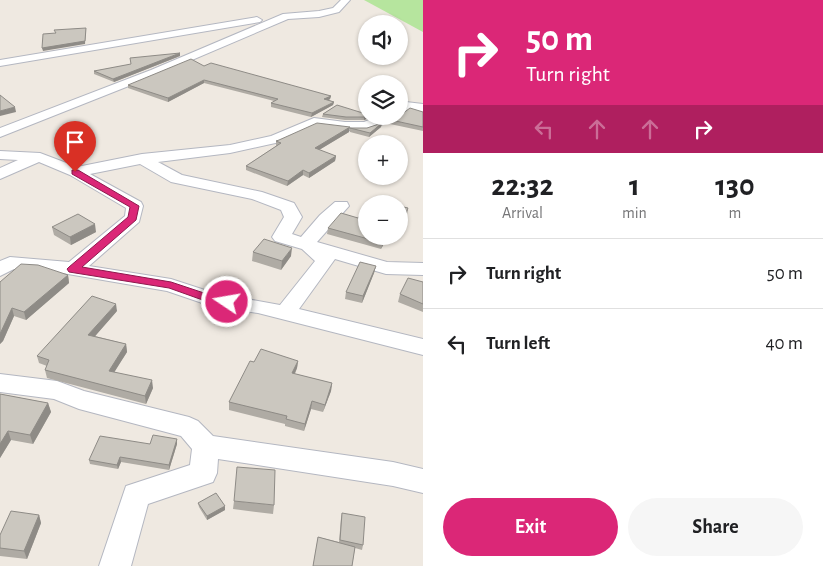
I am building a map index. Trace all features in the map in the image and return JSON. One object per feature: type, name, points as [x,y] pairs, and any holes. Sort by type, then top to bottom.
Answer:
[{"type":"street","points":[[0,63],[286,16],[336,10],[346,0]]},
{"type":"street","points":[[0,133],[155,72],[286,16]]},
{"type":"street","points":[[408,106],[423,108]]},
{"type":"street","points":[[75,172],[142,159],[230,150],[275,139],[314,122],[345,126],[369,125]]},
{"type":"street","points":[[0,155],[40,156],[75,172],[135,206],[133,218],[73,269]]},
{"type":"street","points":[[0,174],[40,156]]},
{"type":"street","points":[[142,159],[177,179],[256,195],[288,207],[293,217],[281,237],[386,268],[423,268]]},
{"type":"street","points":[[306,243],[326,219],[341,206]]},
{"type":"street","points":[[285,313],[326,260],[306,243]]},
{"type":"street","points":[[0,270],[10,263],[62,267],[171,285],[211,299],[258,306],[423,347]]},
{"type":"street","points":[[0,384],[57,390],[79,399],[189,428],[206,446],[393,474],[423,481]]},
{"type":"street","points":[[115,566],[136,495],[204,473],[206,446]]},
{"type":"green space","points":[[364,0],[423,0],[423,32],[408,24],[408,15],[392,15]]},
{"type":"building","points":[[86,28],[85,41],[42,48],[43,34],[56,33],[54,30]]},
{"type":"building","points":[[180,53],[113,79],[94,71],[131,64],[130,58]]},
{"type":"building","points":[[191,59],[204,66],[211,63],[331,96],[324,99],[334,102],[312,113],[271,103],[278,99],[204,80],[168,98],[128,85]]},
{"type":"building","points":[[0,95],[15,107],[0,111]]},
{"type":"building","points":[[337,105],[358,112],[358,117],[346,117],[323,114]]},
{"type":"building","points":[[410,108],[423,112],[423,127],[408,124],[408,110]]},
{"type":"building","points":[[317,123],[350,127],[315,148],[336,156],[309,173],[303,170],[288,181],[246,166],[281,143],[276,141]]},
{"type":"building","points":[[380,125],[370,133],[350,128],[367,128]]},
{"type":"building","points":[[341,213],[358,218],[358,236],[328,228]]},
{"type":"building","points":[[78,214],[95,224],[70,237],[52,227]]},
{"type":"building","points":[[264,239],[292,248],[282,261],[253,252]]},
{"type":"building","points":[[360,262],[376,266],[363,296],[346,292]]},
{"type":"building","points":[[21,264],[38,265],[68,275],[24,312],[12,308],[0,334],[0,282]]},
{"type":"building","points":[[408,278],[423,282],[423,304],[400,294]]},
{"type":"building","points":[[92,296],[116,304],[88,335],[126,344],[109,371],[152,380],[145,396],[45,370],[49,360],[37,356]]},
{"type":"building","points":[[261,349],[298,361],[292,373],[332,383],[325,405],[312,401],[305,424],[286,419],[287,416],[229,402],[250,361],[254,362]]},
{"type":"building","points":[[0,394],[48,403],[30,435],[8,431],[0,444]]},
{"type":"building","points":[[153,435],[177,439],[169,465],[120,457],[117,465],[89,460],[100,436],[150,444]]},
{"type":"building","points":[[237,467],[275,470],[274,505],[234,501]]},
{"type":"building","points":[[216,493],[225,506],[207,516],[198,503]]},
{"type":"building","points":[[11,511],[39,515],[24,551],[0,548],[0,535]]},
{"type":"building","points":[[342,513],[365,517],[363,545],[340,540]]},
{"type":"building","points":[[318,537],[355,547],[352,566],[313,566]]},
{"type":"route","points":[[75,172],[135,206],[133,218],[73,269],[171,285],[211,299],[227,302]]}]
